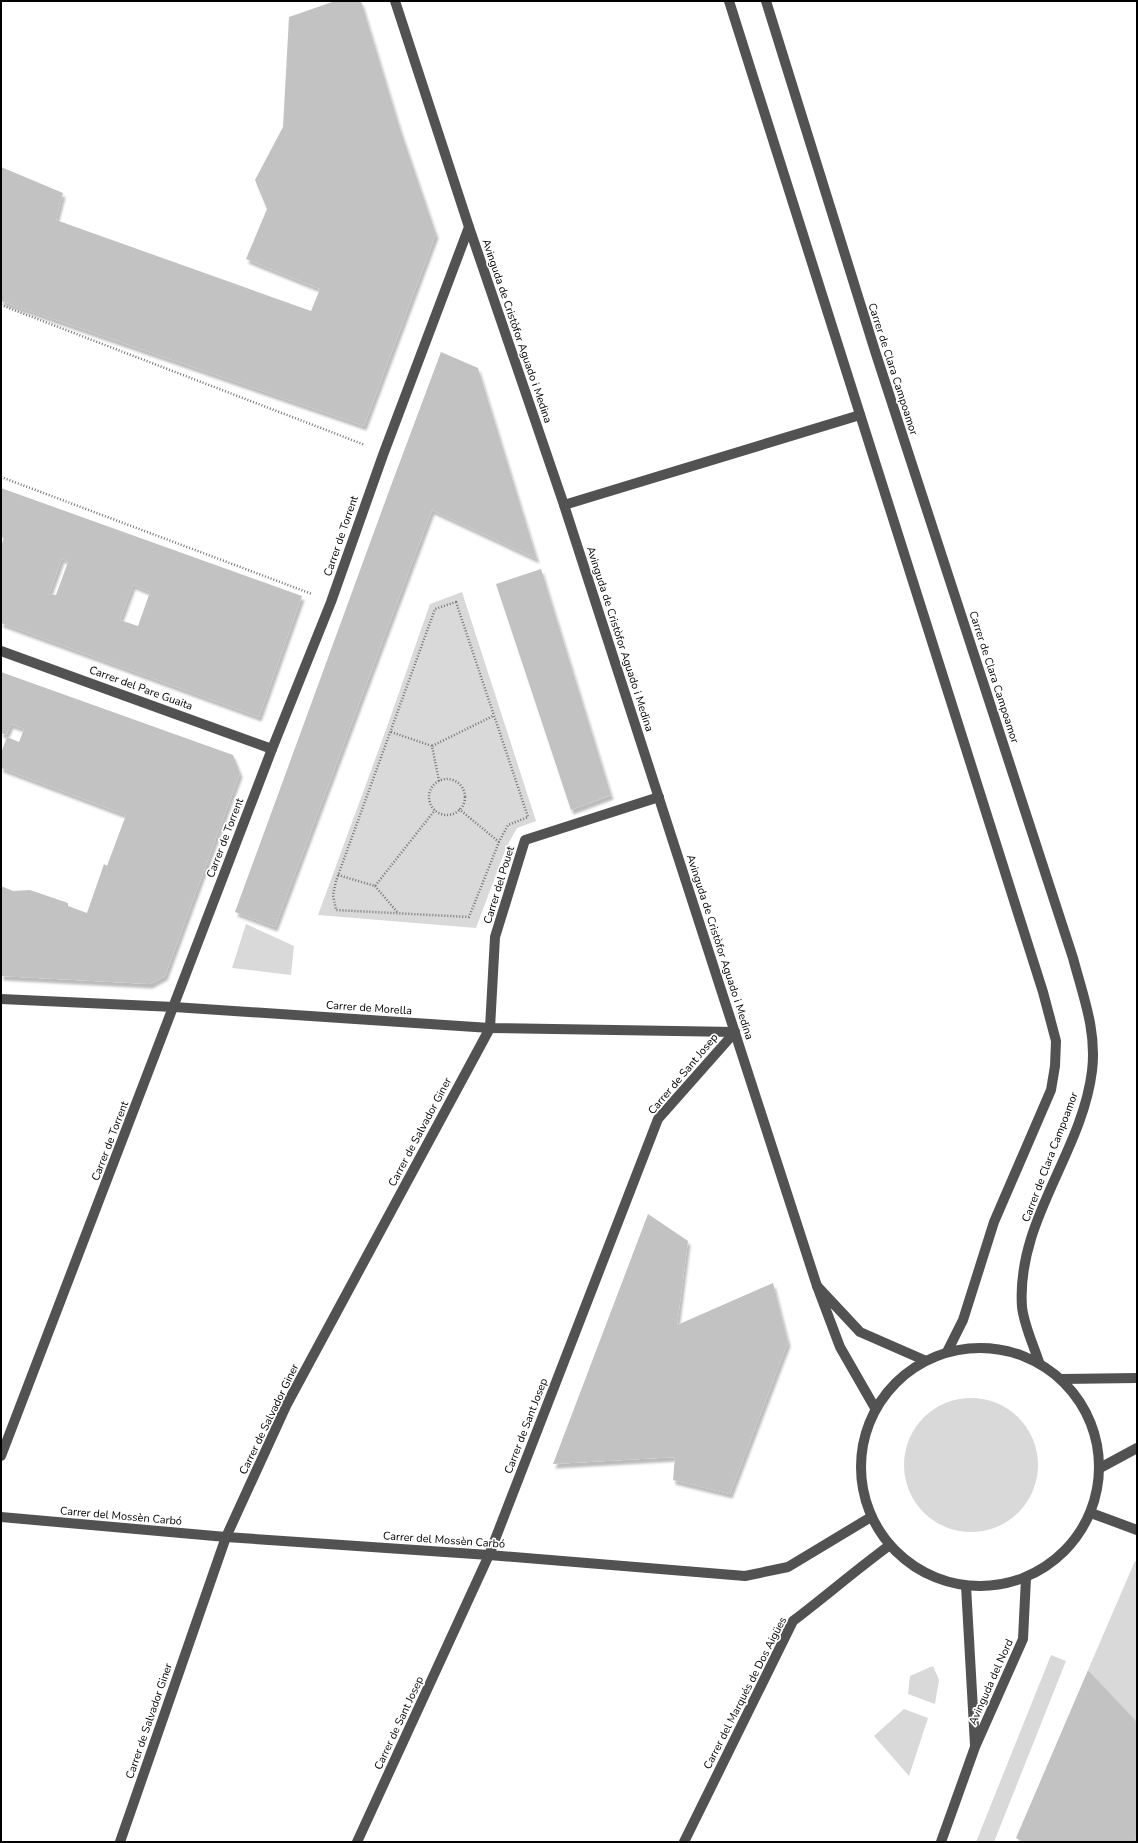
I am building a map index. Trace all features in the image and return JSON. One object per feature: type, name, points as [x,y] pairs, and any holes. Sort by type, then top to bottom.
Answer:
[{"type":"street","name":"Avinguda de Cristòfor Aguado i Medina","points":[[395,1],[469,228],[564,505],[817,1286],[840,1348],[875,1408]]},
{"type":"street","points":[[729,1],[1043,992],[1056,1041],[1055,1066],[1051,1090],[994,1222],[963,1320],[947,1352]]},
{"type":"street","name":"Carrer de Clara Campoamor","points":[[766,1],[877,358],[1073,958],[1092,1031],[1093,1058],[1087,1102],[1031,1236],[1023,1279],[1022,1308],[1039,1362]]},
{"type":"street","name":"Carrer de Torrent","points":[[1,1456],[272,748],[331,602],[383,455],[469,228]]},
{"type":"street","points":[[564,505],[860,415]]},
{"type":"street","name":"Carrer del Pare Guaita","points":[[1,651],[272,748]]},
{"type":"street","name":"Carrer del Pouet","points":[[490,1028],[495,937],[525,840],[658,797]]},
{"type":"street","name":"Carrer de Morella","points":[[1,999],[174,1007],[490,1028],[735,1032]]},
{"type":"street","name":"Carrer de Salvador Giner","points":[[120,1842],[226,1537],[287,1404],[490,1028]]},
{"type":"street","name":"Carrer de Sant Josep","points":[[358,1842],[489,1555],[658,1119],[735,1032]]},
{"type":"street","name":"Avinguda de Cristòfor Aguado i Medina","points":[[817,1286],[860,1332],[924,1360]]},
{"type":"street","points":[[962,1347],[1001,1348],[1039,1362],[1062,1379],[1083,1405],[1096,1435],[1100,1468],[1098,1491],[1091,1513],[1075,1540],[1054,1562],[1026,1578],[996,1586],[966,1586],[937,1579],[912,1565],[890,1545],[872,1517],[861,1481],[863,1443],[875,1408],[896,1381],[924,1360],[962,1347]]},
{"type":"street","points":[[1062,1379],[1137,1378]]},
{"type":"street","points":[[1100,1468],[1137,1448]]},
{"type":"street","points":[[1091,1513],[1137,1530]]},
{"type":"street","name":"Carrer del Mossèn Carbó","points":[[1,1518],[226,1537],[489,1555],[745,1576],[788,1567],[872,1517]]},
{"type":"street","name":"Carrer del Marqués de Dos Aigües","points":[[684,1842],[793,1621],[824,1598],[853,1572],[890,1545]]},
{"type":"street","name":"Avinguda del Nord","points":[[941,1842],[975,1747],[1023,1639],[1026,1578]]},
{"type":"street","name":"Avinguda del Nord","points":[[966,1586],[975,1747]]},
{"type":"path","points":[[1,305],[363,444],[383,455]]},
{"type":"path","points":[[1,478],[331,602]]},
{"type":"path","points":[[456,602],[493,716],[528,818],[508,825],[499,842],[469,917],[336,910],[333,895],[338,875],[436,609],[456,602]]},
{"type":"path","points":[[390,732],[432,746],[493,716]]},
{"type":"path","points":[[432,746],[439,781]]},
{"type":"path","points":[[450,779],[460,785],[465,796],[460,810],[453,814],[447,815],[435,810],[429,801],[429,795],[434,785],[439,781],[450,779]]},
{"type":"path","points":[[375,886],[435,810]]},
{"type":"path","points":[[460,810],[502,845]]},
{"type":"path","points":[[338,875],[375,886],[398,913]]},
{"type":"shaded area","points":[[462,592],[536,821],[517,828],[506,848],[476,928],[318,915],[387,727],[430,604]]},
{"type":"shaded area","points":[[246,924],[294,946],[291,975],[232,968]]},
{"type":"shaded area","points":[[964,1398],[978,1398],[997,1403],[1019,1417],[1033,1439],[1037,1452],[1037,1478],[1033,1491],[1019,1513],[997,1527],[978,1532],[964,1532],[945,1527],[923,1513],[909,1491],[904,1472],[904,1458],[909,1439],[923,1417],[945,1403]]},
{"type":"shaded area","points":[[1135,1561],[1137,1561],[1137,1722],[1088,1670]]},
{"type":"shaded area","points":[[1051,1655],[1066,1661],[994,1842],[976,1842]]},
{"type":"shaded area","points":[[933,1666],[939,1680],[935,1704],[908,1694],[910,1676]]},
{"type":"shaded area","points":[[904,1709],[928,1718],[909,1776],[874,1736]]},
{"type":"building","points":[[335,1],[361,1],[400,129],[436,234],[364,426],[1,301],[1,167],[63,193],[56,220],[311,311],[320,289],[246,259],[267,209],[255,180],[283,127],[289,17]]},
{"type":"building","points":[[441,352],[478,368],[537,559],[432,510],[275,927],[235,912]]},
{"type":"building","points":[[1,488],[302,596],[259,717],[1,623],[1,546],[4,538],[1,537]],"holes":[[[62,558],[68,562],[56,595],[49,594]],[[133,585],[150,592],[138,626],[120,620]]]},
{"type":"building","points":[[541,569],[611,795],[571,810],[496,584]]},
{"type":"building","points":[[1,672],[233,755],[240,773],[165,976],[150,984],[1,976],[1,886],[13,891],[30,890],[68,903],[68,906],[87,913],[104,864],[107,866],[126,815],[1,768],[1,753],[7,737],[19,742],[24,729],[11,724],[6,735],[1,733]]},
{"type":"building","points":[[648,1214],[688,1241],[677,1325],[773,1283],[788,1342],[730,1494],[673,1480],[675,1457],[553,1464]]},
{"type":"building","points":[[1088,1670],[1137,1722],[1137,1834],[1134,1842],[1023,1842],[1016,1838]]}]
